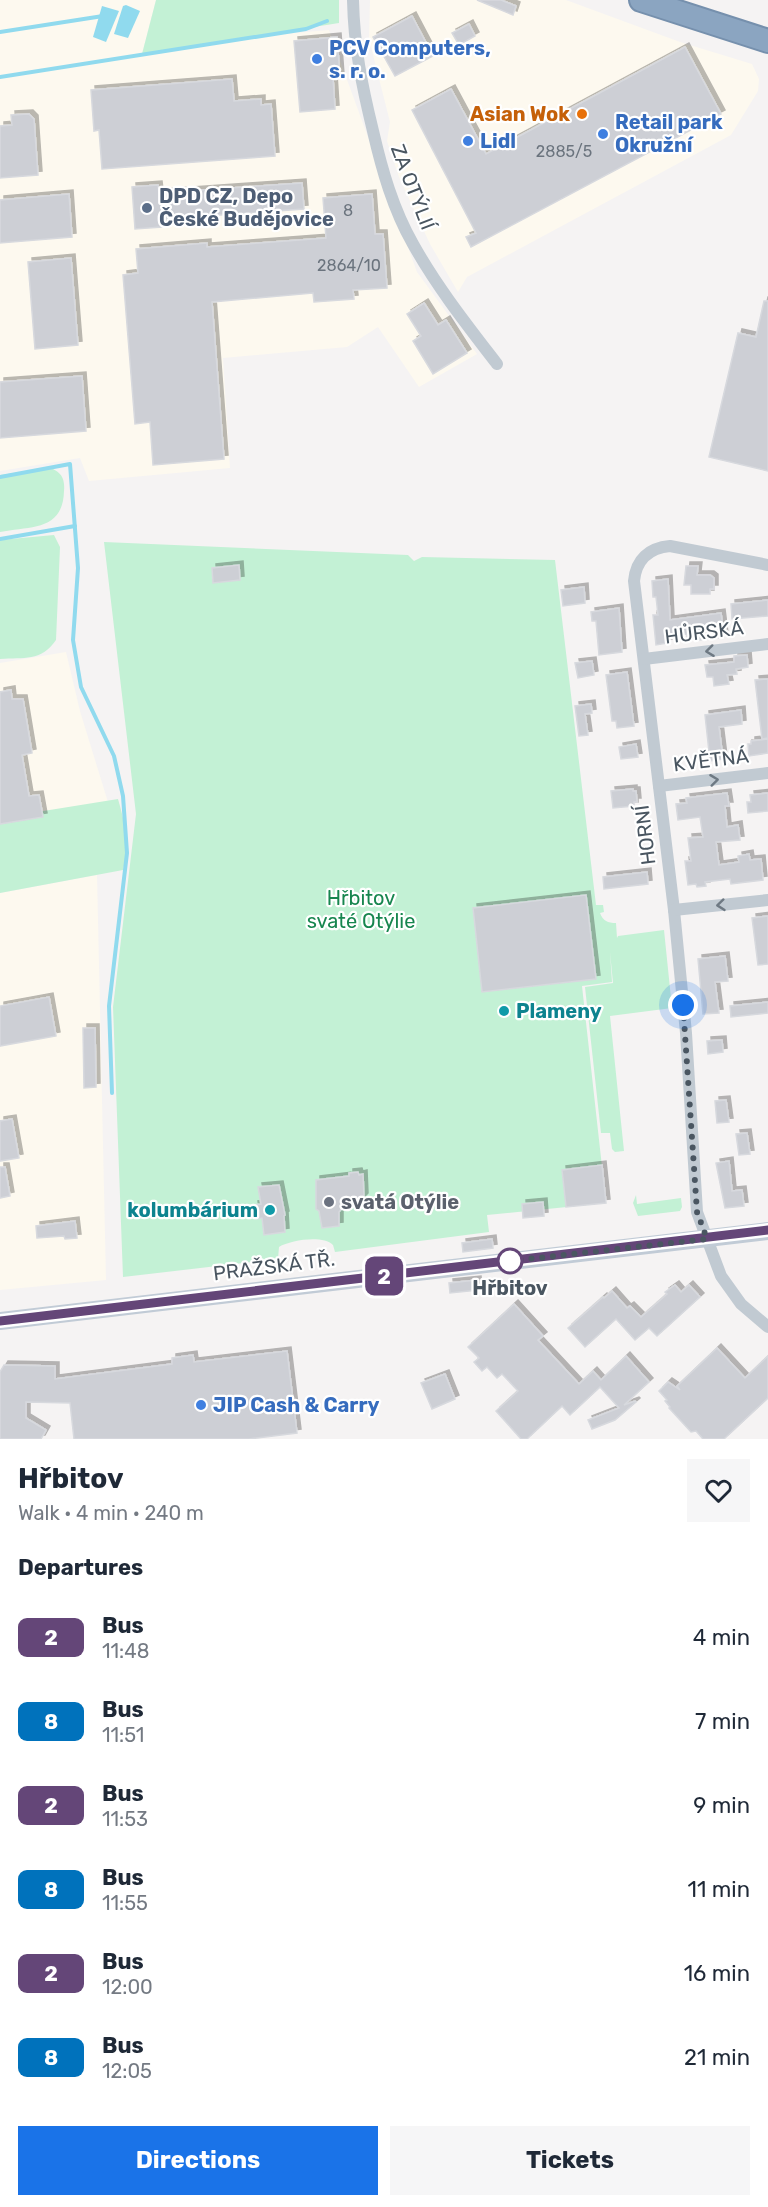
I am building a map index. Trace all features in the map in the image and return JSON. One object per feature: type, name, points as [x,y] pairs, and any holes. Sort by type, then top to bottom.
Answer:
[{"type":"highway","points":[[641,0],[768,40]]},
{"type":"highway","points":[[686,0],[768,26]]},
{"type":"main road","name":"PRAŽSKÁ TŘ.","points":[[0,1321],[768,1230]]},
{"type":"street","name":"ZA OTÝLIÍ","points":[[353,0],[353,32],[361,87],[378,158],[401,219],[412,242],[451,305],[497,364]]},
{"type":"street","name":"HORNÍ","points":[[768,565],[670,546],[659,547],[644,556],[635,570],[634,581],[674,910],[686,1033],[697,1212],[718,1270],[730,1291],[741,1304],[768,1327]]},
{"type":"street","name":"HŮRSKÁ","points":[[644,659],[768,644]]},
{"type":"street","name":"KVĚTNÁ","points":[[659,786],[768,773]]},
{"type":"street","points":[[674,910],[768,900]]},
{"type":"shaded area","points":[[0,0],[156,0],[142,54],[260,36],[329,30],[417,272],[477,354],[419,387],[378,327],[347,347],[223,358],[230,468],[89,481],[80,458],[0,471]]},
{"type":"shaded area","name":"Retail park Okružní","points":[[370,0],[566,0],[680,42],[752,64],[759,79],[758,91],[731,135],[467,277],[458,292],[430,244],[399,177],[387,141],[390,122],[369,39]]},
{"type":"shaded area","points":[[66,652],[80,711],[111,812],[0,833],[0,663]]},
{"type":"shaded area","points":[[97,875],[106,1280],[0,1290],[0,893]]},
{"type":"green space","points":[[156,0],[339,0],[339,23],[142,54]]},
{"type":"green space","points":[[51,468],[60,474],[64,483],[62,504],[58,513],[51,520],[34,527],[0,532],[0,475]]},
{"type":"green space","points":[[54,535],[60,547],[56,640],[38,655],[0,659],[0,540]]},
{"type":"green space","name":"Hřbitov svaté Otýlie","points":[[104,542],[408,555],[414,561],[422,557],[555,560],[596,905],[603,905],[604,912],[600,913],[604,920],[616,923],[617,938],[618,936],[664,930],[672,1008],[610,1016],[624,1151],[615,1152],[612,1149],[610,1133],[601,1133],[585,987],[613,983],[610,952],[612,982],[582,986],[606,1203],[487,1215],[489,1232],[335,1252],[333,1245],[315,1239],[291,1242],[279,1247],[278,1259],[123,1277],[113,1007],[136,814]]},
{"type":"green space","points":[[118,799],[126,834],[123,870],[0,893],[0,818]]},
{"type":"green space","points":[[636,1195],[637,1204],[681,1198],[682,1207],[680,1211],[638,1216],[633,1203]]},
{"type":"water","points":[[126,5],[140,11],[128,38],[114,34],[123,6]]},
{"type":"water","points":[[102,6],[119,11],[106,42],[93,37]]},
{"type":"building","points":[[477,0],[501,0],[516,6],[513,15]]},
{"type":"building","points":[[412,16],[433,56],[395,76],[373,37]]},
{"type":"building","points":[[469,24],[475,36],[459,45],[452,33]]},
{"type":"building","name":"PCV Computers, s. r. o.","points":[[337,37],[340,78],[333,78],[335,109],[300,112],[294,41]]},
{"type":"building","name":"Retail park Okružní","points":[[685,47],[721,114],[471,247],[466,237],[476,233],[412,110],[451,89],[486,154]]},
{"type":"building","points":[[232,79],[234,101],[261,99],[261,105],[271,104],[275,156],[102,169],[99,130],[94,131],[91,90]]},
{"type":"building","points":[[29,114],[34,119],[38,175],[0,178],[0,126],[12,125],[11,115]]},
{"type":"building","points":[[302,183],[304,209],[162,219],[162,227],[135,229],[132,187],[158,185],[159,193]]},
{"type":"building","points":[[69,194],[72,237],[0,243],[0,200]]},
{"type":"building","points":[[372,194],[375,234],[383,234],[387,288],[353,290],[354,299],[314,302],[313,293],[212,302],[224,459],[153,465],[150,422],[135,424],[123,275],[138,273],[136,249],[207,243],[207,247],[326,238],[323,198]]},
{"type":"building","points":[[71,258],[78,345],[35,349],[28,262]]},
{"type":"building","points":[[764,301],[768,301],[768,471],[709,457],[738,333],[756,337]]},
{"type":"building","points":[[424,303],[438,325],[446,320],[467,353],[433,374],[413,341],[421,336],[407,314]]},
{"type":"building","points":[[82,376],[86,431],[0,438],[0,382]]},
{"type":"building","points":[[239,565],[240,580],[213,583],[212,568]]},
{"type":"building","points":[[686,566],[698,566],[697,575],[710,575],[714,578],[714,589],[710,589],[710,594],[691,594],[691,585],[684,585]]},
{"type":"building","points":[[668,579],[670,620],[721,613],[724,637],[700,640],[699,635],[667,636],[668,643],[656,645],[653,615],[658,615],[652,581]]},
{"type":"building","points":[[584,587],[585,603],[563,606],[561,590]]},
{"type":"building","points":[[768,600],[768,616],[732,619],[731,604]]},
{"type":"building","points":[[619,608],[622,652],[599,655],[596,621],[592,621],[591,612]]},
{"type":"building","points":[[747,655],[748,667],[736,669],[737,674],[727,675],[729,684],[714,686],[713,677],[707,677],[705,665],[734,662],[734,656]]},
{"type":"building","points":[[592,661],[594,675],[578,678],[575,663]]},
{"type":"building","points":[[627,672],[634,726],[617,728],[616,721],[612,721],[606,675]]},
{"type":"building","points":[[768,679],[768,738],[762,739],[755,680]]},
{"type":"building","points":[[11,690],[12,699],[23,699],[32,753],[22,755],[29,796],[39,795],[43,817],[0,824],[0,692]]},
{"type":"building","points":[[591,704],[592,713],[585,714],[588,735],[579,736],[575,706]]},
{"type":"building","points":[[741,710],[742,724],[719,727],[723,759],[710,761],[705,715]]},
{"type":"building","points":[[768,739],[768,753],[749,756],[748,744],[751,744],[751,741]]},
{"type":"building","points":[[636,744],[638,757],[621,759],[619,747]]},
{"type":"building","points":[[633,789],[636,791],[637,802],[634,802],[634,806],[613,808],[611,791]]},
{"type":"building","points":[[727,793],[729,806],[725,806],[727,827],[738,825],[740,840],[716,842],[719,865],[739,862],[738,856],[749,854],[750,860],[761,859],[763,880],[731,884],[730,879],[705,882],[706,886],[688,885],[685,861],[691,861],[688,838],[703,837],[700,817],[678,820],[676,804],[687,803],[686,798]]},
{"type":"building","points":[[768,793],[768,811],[748,813],[747,802],[751,802],[750,795]]},
{"type":"building","points":[[647,872],[648,884],[604,889],[603,877]]},
{"type":"building","points":[[586,895],[596,979],[482,992],[473,908]]},
{"type":"building","points":[[768,916],[768,964],[758,965],[752,918]]},
{"type":"building","points":[[725,956],[728,981],[715,982],[719,1013],[703,1014],[698,959]]},
{"type":"building","points":[[49,997],[56,1036],[0,1046],[0,1006]]},
{"type":"building","points":[[768,1002],[768,1013],[731,1017],[730,1006]]},
{"type":"building","points":[[83,1028],[95,1028],[96,1087],[84,1088]]},
{"type":"building","points":[[722,1040],[723,1052],[708,1054],[707,1041]]},
{"type":"building","points":[[726,1100],[729,1122],[717,1123],[715,1101]]},
{"type":"building","points":[[12,1119],[19,1158],[0,1161],[0,1121]]},
{"type":"building","points":[[747,1133],[750,1154],[739,1155],[736,1134]]},
{"type":"building","points":[[729,1161],[732,1191],[742,1190],[744,1206],[725,1208],[716,1163]]},
{"type":"building","points":[[602,1165],[606,1203],[566,1207],[562,1170]]},
{"type":"building","points":[[0,1167],[5,1167],[10,1196],[0,1198]]},
{"type":"building","points":[[358,1172],[359,1175],[363,1174],[364,1197],[354,1202],[349,1199],[339,1212],[339,1226],[322,1228],[319,1211],[316,1209],[316,1180],[349,1176],[349,1173]]},
{"type":"building","name":"kolumbárium","points":[[279,1185],[285,1215],[285,1232],[264,1235],[262,1218],[256,1219],[254,1205],[261,1204],[258,1187]]},
{"type":"building","points":[[543,1202],[544,1216],[523,1218],[522,1204]]},
{"type":"building","points":[[75,1221],[77,1238],[65,1239],[64,1236],[37,1238],[36,1226]]},
{"type":"building","points":[[492,1239],[493,1248],[463,1252],[462,1243]]},
{"type":"building","points":[[477,1280],[478,1290],[450,1293],[449,1283]]},
{"type":"building","points":[[675,1285],[681,1292],[689,1285],[700,1297],[657,1336],[649,1328],[635,1340],[616,1319],[585,1347],[568,1328],[612,1291],[627,1308],[630,1306],[641,1317]]},
{"type":"building","points":[[514,1304],[543,1336],[538,1340],[579,1384],[593,1371],[601,1380],[626,1356],[649,1382],[624,1405],[636,1402],[615,1420],[592,1429],[588,1420],[619,1408],[600,1387],[570,1415],[562,1406],[527,1439],[521,1439],[496,1411],[518,1391],[502,1374],[497,1378],[487,1367],[482,1371],[474,1362],[479,1358],[468,1347]]},
{"type":"building","points":[[717,1348],[745,1378],[768,1356],[768,1398],[724,1439],[703,1439],[696,1431],[691,1432],[669,1408],[665,1401],[667,1400],[659,1391],[668,1382],[680,1390],[677,1386]]},
{"type":"building","points":[[287,1351],[297,1433],[249,1439],[74,1439],[70,1403],[26,1402],[26,1418],[46,1430],[41,1439],[0,1439],[0,1372],[4,1365],[55,1366],[55,1379],[172,1364],[172,1358],[193,1355],[194,1362]]},
{"type":"building","points":[[445,1374],[455,1399],[432,1409],[421,1383]]},
{"type":"waterway","points":[[0,32],[103,16]]},
{"type":"waterway","points":[[0,77],[306,29],[327,21]]},
{"type":"waterway","points":[[0,477],[70,464],[78,568],[73,640],[81,687],[114,756],[123,796],[127,853],[109,1006],[112,1093]]},
{"type":"waterway","points":[[0,539],[75,526]]},
{"type":"bus line","name":"2","points":[[0,1321],[768,1230]]},
{"type":"place","name":"PCV Computers, s. r. o.","points":[[317,59]]},
{"type":"place","name":"Asian Wok","points":[[582,114]]},
{"type":"place","name":"Retail park Okružní","points":[[603,134]]},
{"type":"place","name":"Lidl","points":[[468,141]]},
{"type":"place","name":"DPD CZ, Depo České Budějovice","points":[[147,208]]},
{"type":"place","name":"Plameny","points":[[504,1011]]},
{"type":"place","name":"svatá Otýlie","points":[[329,1202]]},
{"type":"place","name":"kolumbárium","points":[[270,1210]]},
{"type":"place","name":"Hřbitov","points":[[510,1261]]},
{"type":"place","name":"JIP Cash & Carry","points":[[201,1405]]},
{"type":"route","points":[[510,1261],[707,1239],[697,1212],[683,1005]]}]
